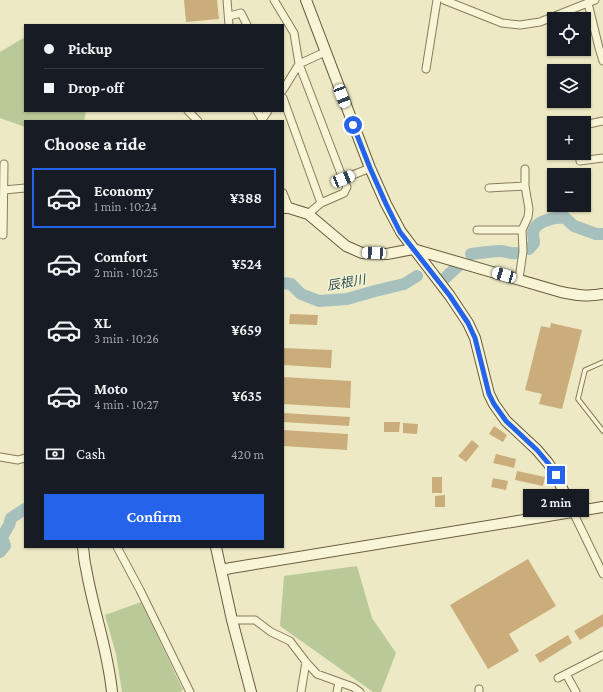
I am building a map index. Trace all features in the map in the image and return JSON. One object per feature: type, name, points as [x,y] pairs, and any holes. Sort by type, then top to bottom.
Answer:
[{"type":"street","points":[[227,0],[229,24]]},
{"type":"street","points":[[274,0],[294,33],[299,64],[347,187],[344,193],[321,203],[308,214]]},
{"type":"street","points":[[306,0],[370,168],[389,211],[400,232],[450,296],[468,323],[475,338],[489,394],[494,404],[506,421],[537,450],[556,475],[603,574]]},
{"type":"street","points":[[426,69],[437,0]]},
{"type":"street","points":[[444,0],[502,23],[520,25],[540,22],[592,1],[598,48],[603,61]]},
{"type":"street","points":[[229,16],[241,13],[246,24]]},
{"type":"street","points":[[284,88],[299,64],[325,52]]},
{"type":"street","points":[[284,101],[321,203]]},
{"type":"street","points":[[189,112],[197,120]]},
{"type":"street","points":[[591,124],[603,121]]},
{"type":"street","points":[[591,160],[603,158]]},
{"type":"street","points":[[3,235],[4,164]]},
{"type":"street","points":[[343,179],[370,168]]},
{"type":"street","points":[[519,279],[523,251],[522,230],[528,217],[529,209],[525,186],[525,169]]},
{"type":"street","points":[[490,188],[525,186]]},
{"type":"street","points":[[4,190],[24,188]]},
{"type":"street","points":[[284,198],[286,208],[308,214],[346,246],[362,253],[387,254],[413,249],[561,292],[580,296],[594,296],[603,294]]},
{"type":"street","points":[[478,230],[522,230]]},
{"type":"street","points":[[0,457],[18,460],[24,458]]},
{"type":"street","points":[[221,570],[603,507]]},
{"type":"street","points":[[83,548],[85,568],[107,654],[112,692]]},
{"type":"street","points":[[118,548],[190,692]]},
{"type":"street","points":[[216,548],[232,620],[251,692]]},
{"type":"street","points":[[232,620],[255,620],[271,632],[290,641],[317,674],[353,686],[360,692]]},
{"type":"street","points":[[558,678],[603,655]]},
{"type":"street","points":[[301,692],[306,662]]},
{"type":"street","points":[[566,674],[576,692]]},
{"type":"street","points":[[337,692],[339,682]]},
{"type":"lane","points":[[603,362],[585,370],[578,399],[603,431]]},
{"type":"green space","points":[[24,38],[24,112],[86,112],[84,120],[24,120],[24,127],[0,118],[0,52]]},
{"type":"green space","points":[[357,566],[372,618],[396,653],[381,692],[373,692],[280,626],[284,576]]},
{"type":"green space","points":[[141,602],[183,690],[180,692],[122,692],[116,654],[105,615]]},
{"type":"building","points":[[184,0],[217,0],[219,19],[186,22]]},
{"type":"building","points":[[290,314],[318,315],[317,325],[289,324]]},
{"type":"building","points":[[551,323],[582,330],[562,409],[539,404],[542,394],[525,390],[541,326],[550,328]]},
{"type":"building","points":[[284,348],[332,350],[331,368],[284,365]]},
{"type":"building","points":[[284,377],[351,381],[350,408],[284,404]]},
{"type":"building","points":[[284,413],[350,417],[349,426],[284,422]]},
{"type":"building","points":[[384,422],[400,422],[399,432],[384,432]]},
{"type":"building","points":[[403,423],[418,424],[417,434],[403,433]]},
{"type":"building","points":[[494,426],[507,435],[503,442],[489,434]]},
{"type":"building","points":[[284,430],[348,434],[347,450],[284,446]]},
{"type":"building","points":[[472,440],[479,446],[466,462],[458,456]]},
{"type":"building","points":[[496,454],[516,459],[514,468],[493,463]]},
{"type":"building","points":[[517,471],[545,477],[543,486],[515,480]]},
{"type":"building","points":[[432,477],[442,477],[442,493],[432,493]]},
{"type":"building","points":[[493,478],[508,481],[506,490],[491,487]]},
{"type":"building","points":[[445,495],[445,507],[435,507],[435,496]]},
{"type":"building","points":[[528,559],[556,606],[509,634],[519,651],[488,669],[450,605]]},
{"type":"building","points":[[603,614],[603,626],[580,640],[574,631]]},
{"type":"building","points":[[568,635],[572,643],[540,663],[535,655]]},
{"type":"waterway","name":"辰根川","points":[[529,249],[534,243],[534,229],[541,222],[550,219],[564,217],[574,226],[596,234],[603,234]]},
{"type":"waterway","name":"辰根川","points":[[471,254],[500,251],[516,253]]},
{"type":"waterway","name":"辰根川","points":[[445,278],[459,265]]},
{"type":"waterway","name":"辰根川","points":[[284,283],[291,284],[301,294],[319,301],[347,299],[404,284],[417,276]]},
{"type":"waterway","name":"辰根川","points":[[0,552],[5,546],[2,537],[11,518],[24,510]]},
{"type":"route","points":[[353,125],[370,168],[400,232],[460,309],[468,323],[475,338],[489,394],[494,404],[506,421],[537,450],[556,475]]}]
